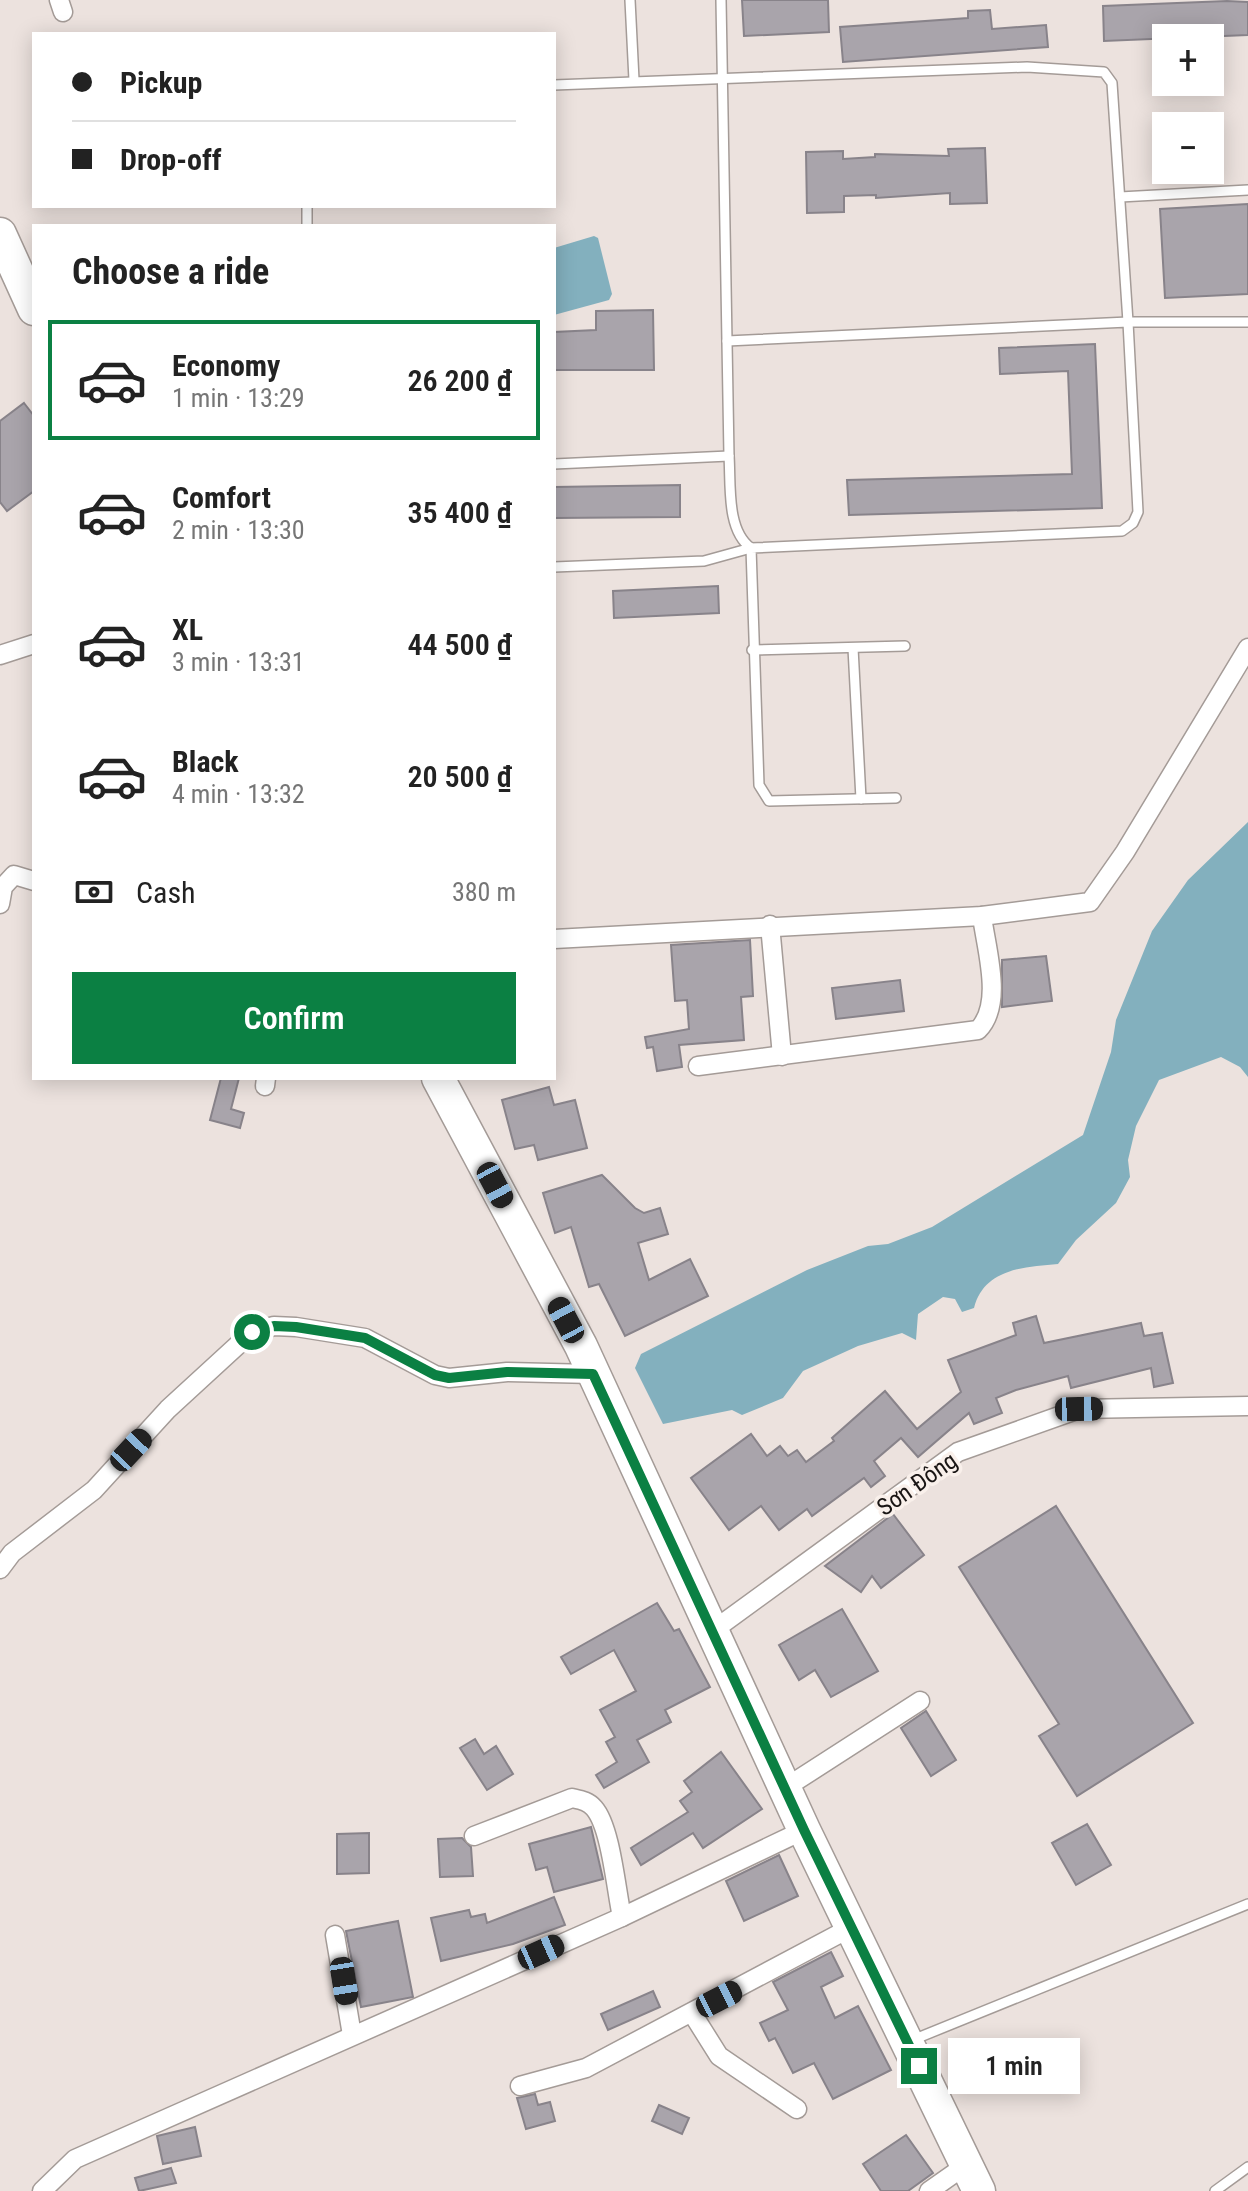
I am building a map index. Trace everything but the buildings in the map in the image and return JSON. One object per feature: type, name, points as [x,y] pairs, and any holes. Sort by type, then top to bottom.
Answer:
[{"type":"highway","points":[[0,234],[32,305]]},
{"type":"highway","points":[[439,1080],[593,1374],[804,1830],[972,2178]]},
{"type":"street","points":[[0,655],[32,645]]},
{"type":"street","points":[[556,939],[982,916],[1079,905],[1096,897],[1248,648]]},
{"type":"street","points":[[0,904],[3,887],[14,875],[32,880]]},
{"type":"street","points":[[698,1066],[978,1030],[985,1023],[991,996],[982,916]]},
{"type":"street","points":[[770,925],[782,1056]]},
{"type":"street","points":[[0,1569],[12,1553],[94,1490],[168,1409],[252,1332],[285,1326],[365,1338],[435,1375],[449,1378],[507,1372],[593,1374]]},
{"type":"street","name":"Sơn Đông","points":[[711,1632],[958,1452],[1079,1409],[1248,1406]]},
{"type":"street","points":[[785,1788],[920,1701]]},
{"type":"street","points":[[474,1836],[572,1798],[586,1801],[596,1810],[604,1832],[622,1917]]},
{"type":"street","points":[[42,2191],[75,2159],[622,1917],[804,1830]]},
{"type":"street","points":[[520,2086],[586,2068],[852,1927]]},
{"type":"street","points":[[335,1935],[352,2035]]},
{"type":"street","points":[[692,2013],[719,2056],[797,2109]]},
{"type":"street","points":[[929,2191],[972,2178]]},
{"type":"lane","points":[[630,0],[634,80]]},
{"type":"lane","points":[[721,0],[729,456],[734,518],[742,542],[751,548]]},
{"type":"lane","points":[[556,85],[1027,67],[1104,72],[1112,83],[1138,512],[1133,523],[1122,531],[751,548],[704,561],[556,567]]},
{"type":"lane","points":[[1120,197],[1248,190]]},
{"type":"lane","points":[[727,341],[1128,322],[1248,322]]},
{"type":"lane","points":[[556,464],[729,456]]},
{"type":"lane","points":[[751,548],[752,650],[759,785],[763,795],[769,801],[896,798]]},
{"type":"lane","points":[[752,650],[905,646]]},
{"type":"lane","points":[[853,648],[861,799]]},
{"type":"lane","points":[[907,2042],[1248,1904]]},
{"type":"lane","points":[[1215,2191],[1248,2167]]},
{"type":"water","points":[[594,236],[598,238],[612,294],[609,300],[556,314],[556,247]]},
{"type":"water","points":[[1248,822],[1248,1077],[1240,1067],[1221,1057],[1159,1080],[1136,1126],[1128,1160],[1130,1177],[1116,1203],[1076,1240],[1058,1264],[1007,1272],[986,1285],[974,1308],[962,1312],[955,1299],[943,1297],[918,1314],[916,1340],[902,1333],[858,1346],[803,1371],[783,1398],[742,1415],[732,1410],[663,1424],[635,1368],[641,1354],[807,1270],[868,1246],[888,1244],[932,1227],[1083,1135],[1111,1052],[1116,1020],[1152,931],[1188,880]]},
{"type":"route","points":[[252,1332],[274,1326],[296,1327],[365,1338],[435,1375],[449,1378],[507,1372],[593,1374],[804,1830],[919,2066]]}]
